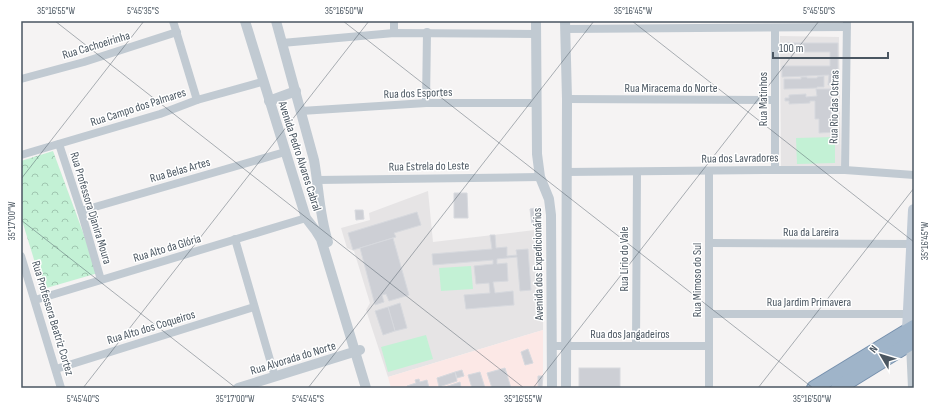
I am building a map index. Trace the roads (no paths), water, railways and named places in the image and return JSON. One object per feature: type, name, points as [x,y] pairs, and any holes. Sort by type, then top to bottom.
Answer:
[{"type":"highway","points":[[814,388],[911,338]]},
{"type":"highway","points":[[838,388],[911,338]]},
{"type":"main road","points":[[911,338],[914,210]]},
{"type":"street","points":[[173,21],[197,100]]},
{"type":"street","name":"Avenida Pedro Alvares Cabral","points":[[245,21],[262,82],[306,218],[321,240],[372,388]]},
{"type":"street","name":"Avenida Pedro Alvares Cabral","points":[[276,21],[314,160],[320,213],[358,351],[366,388]]},
{"type":"street","points":[[394,21],[394,33]]},
{"type":"street","name":"Avenida dos Expedicionários","points":[[536,21],[537,154],[540,177],[551,207],[552,388]]},
{"type":"street","points":[[566,388],[567,100],[565,25],[636,24],[775,28],[847,24]]},
{"type":"street","name":"Rua Rio das Ostras","points":[[845,170],[847,24]]},
{"type":"street","name":"Rua Matinhos","points":[[775,28],[775,170]]},
{"type":"street","name":"Rua Cachoeirinha","points":[[21,79],[84,62],[177,32]]},
{"type":"street","points":[[282,43],[394,33],[427,32],[536,34]]},
{"type":"street","points":[[426,103],[427,32]]},
{"type":"street","name":"Rua Campo dos Palmares","points":[[21,154],[160,114],[197,100],[262,82]]},
{"type":"street","points":[[269,101],[296,91]]},
{"type":"street","name":"Rua Miracema do Norte","points":[[567,100],[774,100]]},
{"type":"street","name":"Rua dos Esportes","points":[[301,111],[426,103],[536,104]]},
{"type":"street","name":"Rua Professora Djanira Moura","points":[[58,144],[82,211],[101,280]]},
{"type":"street","name":"Rua Belas Artes","points":[[82,211],[285,152]]},
{"type":"street","name":"Rua dos Lavradores","points":[[566,172],[845,170],[914,175]]},
{"type":"street","name":"Rua Mimoso do Sul","points":[[709,171],[709,388]]},
{"type":"street","name":"Rua Lírio do Vale","points":[[636,172],[636,346]]},
{"type":"street","name":"Rua Estrela do Leste","points":[[317,180],[540,177]]},
{"type":"street","name":"Rua Alto da Glória","points":[[35,300],[306,218]]},
{"type":"street","points":[[235,239],[275,377]]},
{"type":"street","name":"Rua da Lareira","points":[[709,243],[913,244]]},
{"type":"street","name":"Rua Professora Beatriz Cortez","points":[[21,256],[61,388]]},
{"type":"street","name":"Rua Alto dos Coqueiros","points":[[56,369],[254,307]]},
{"type":"street","name":"Rua Jardim Primavera","points":[[709,314],[911,338]]},
{"type":"street","points":[[911,338],[912,388]]},
{"type":"street","name":"Rua dos Jangadeiros","points":[[551,346],[708,346]]},
{"type":"street","name":"Rua Alvorada do Norte","points":[[238,388],[358,351]]}]
